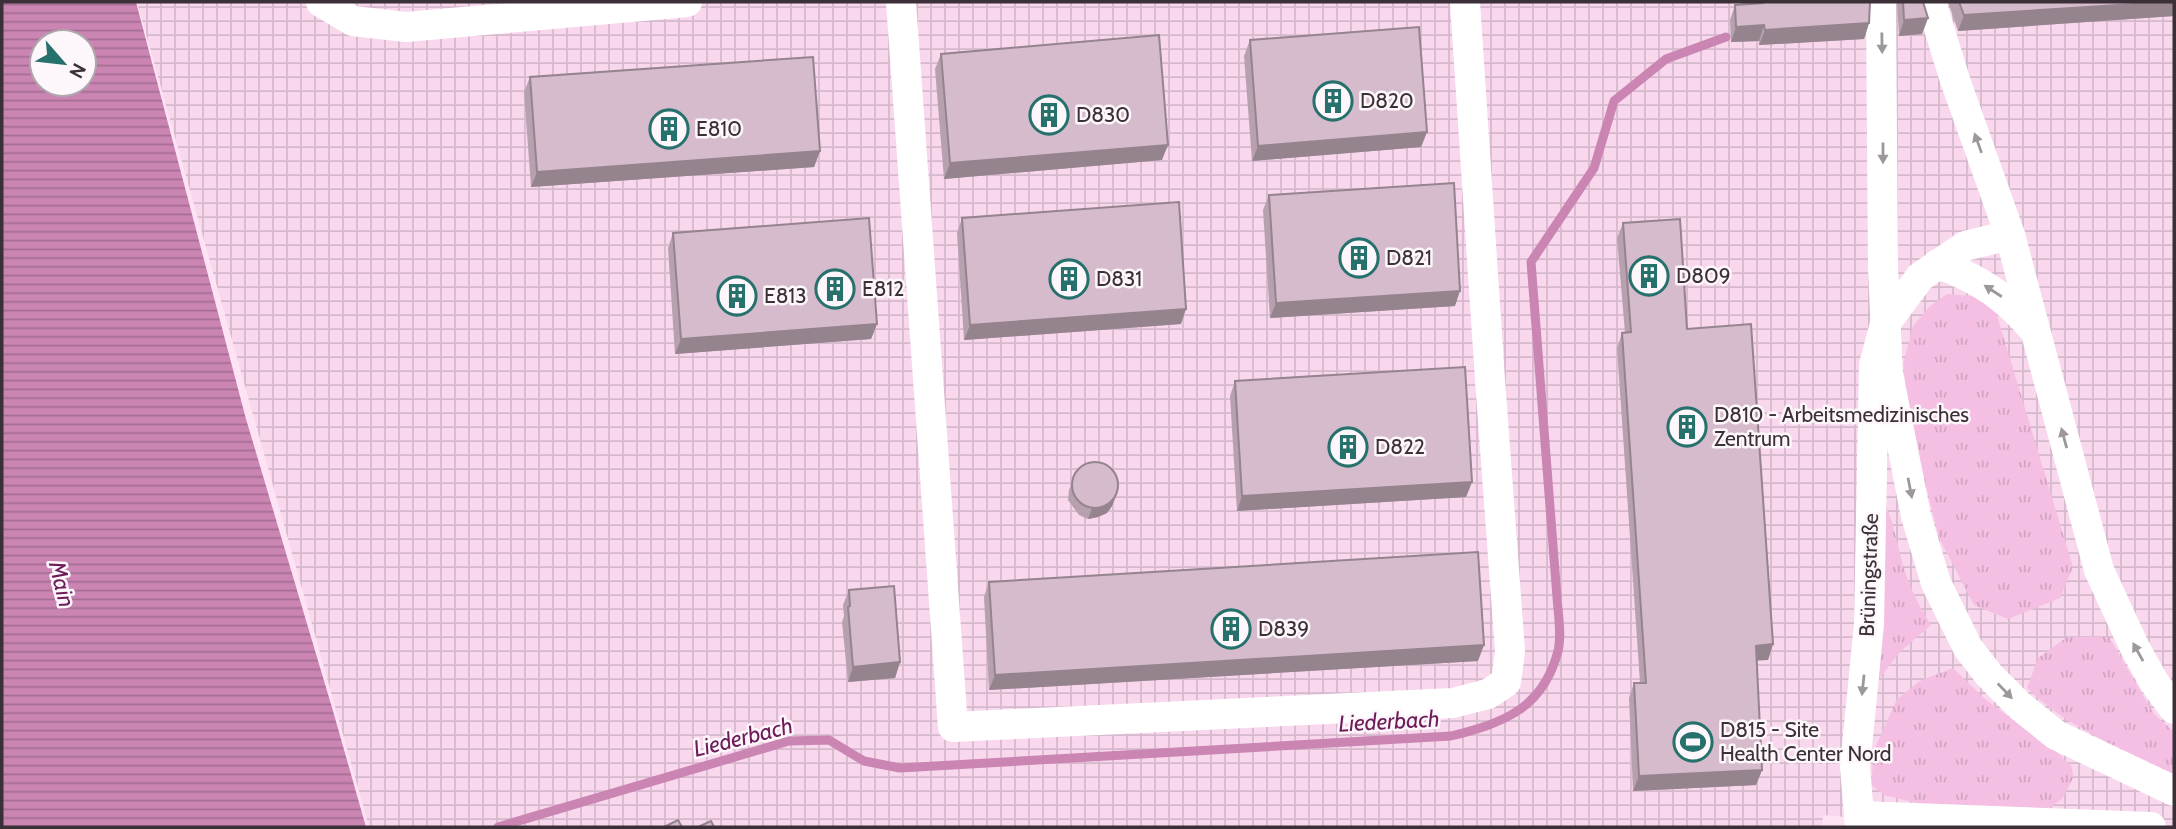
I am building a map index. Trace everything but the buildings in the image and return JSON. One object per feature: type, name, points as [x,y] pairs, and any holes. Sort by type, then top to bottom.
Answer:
[{"type":"street","points":[[321,2],[353,21],[406,27],[687,2]]},
{"type":"street","points":[[901,2],[953,727],[1453,704],[1488,694],[1506,682],[1510,651],[1489,380],[1465,2]]},
{"type":"street","points":[[1881,2],[1883,269],[1888,374],[1916,516],[1936,583],[1968,648],[1989,675],[2020,706],[2056,735],[2174,791]]},
{"type":"street","points":[[1931,2],[1955,80],[2010,235],[2099,570],[2134,646],[2154,682],[2174,709]]},
{"type":"street","points":[[1885,324],[1920,277],[1938,264],[1965,246],[2010,235]]},
{"type":"street","points":[[1938,264],[1995,292],[2013,306],[2037,333]]},
{"type":"street","name":"Brüningstraße","points":[[1860,822],[1855,767],[1869,624],[1874,365],[1885,324]]},
{"type":"street","points":[[1860,822],[2151,827]]},
{"type":"shaded area","points":[[137,2],[2174,2],[2174,827],[1952,827],[1823,815],[1822,827],[369,827]]},
{"type":"green space","points":[[1947,294],[1973,296],[1995,309],[2073,567],[2060,598],[2008,619],[1974,605],[1939,538],[1912,430],[1903,365],[1913,326],[1929,307]]},
{"type":"green space","points":[[1883,500],[1902,564],[1931,625],[1900,652],[1878,680]]},
{"type":"green space","points":[[2067,637],[2109,637],[2154,714],[2174,732],[2174,774],[2079,727],[2027,688],[2038,658]]},
{"type":"green space","points":[[1953,668],[1985,699],[2056,751],[2072,767],[2073,778],[2062,799],[2044,811],[1920,804],[1884,795],[1871,785],[1874,750],[1897,699],[1920,681]]},
{"type":"water","name":"Main","points":[[2,2],[136,2],[246,419],[366,827],[2,827]]},
{"type":"waterway","name":"Liederbach","points":[[498,827],[789,741],[829,740],[864,761],[900,768],[1451,736],[1504,719],[1518,710],[1542,687],[1551,671],[1560,638],[1531,262],[1594,168],[1614,101],[1666,59],[1726,37]]},
{"type":"place","name":"D820","points":[[1333,101]]},
{"type":"place","name":"D830","points":[[1049,115]]},
{"type":"place","name":"E810","points":[[669,129]]},
{"type":"place","name":"D821","points":[[1359,258]]},
{"type":"place","name":"D809","points":[[1649,276]]},
{"type":"place","name":"D831","points":[[1069,279]]},
{"type":"place","name":"E812","points":[[835,289]]},
{"type":"place","name":"E813","points":[[737,296]]},
{"type":"place","name":"D810 - Arbeitsmedizinisches Zentrum","points":[[1687,427]]},
{"type":"place","name":"D822","points":[[1348,447]]},
{"type":"place","name":"D839","points":[[1231,629]]},
{"type":"place","name":"D815 - Site Health Center Nord","points":[[1693,742]]}]
